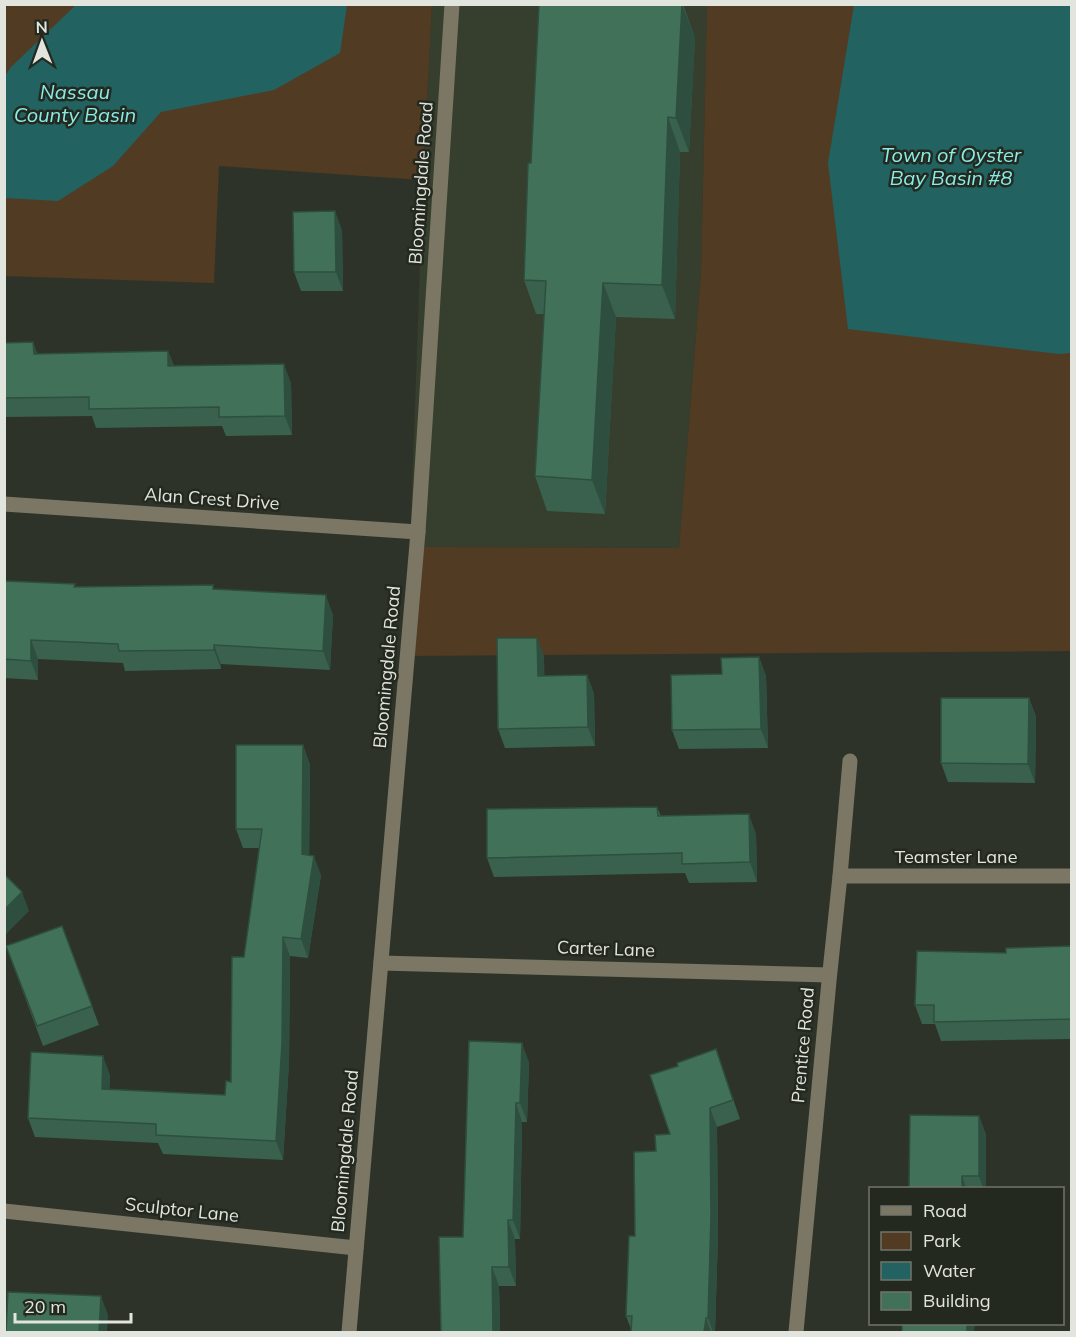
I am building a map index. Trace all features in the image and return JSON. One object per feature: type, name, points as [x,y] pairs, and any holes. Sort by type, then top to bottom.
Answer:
[{"type":"street","name":"Bloomingdale Road","points":[[349,1332],[418,532],[452,4]]},
{"type":"street","name":"Alan Crest Drive","points":[[4,504],[418,532]]},
{"type":"street","name":"Prentice Road","points":[[796,1332],[849,761]]},
{"type":"street","name":"Teamster Lane","points":[[840,876],[1071,876]]},
{"type":"street","name":"Carter Lane","points":[[381,963],[829,975]]},
{"type":"street","name":"Sculptor Lane","points":[[4,1211],[356,1248]]},
{"type":"shaded area","points":[[432,5],[707,5],[701,272],[679,548],[410,547],[423,180]]},
{"type":"green space","points":[[9,5],[432,5],[423,180],[219,166],[214,283],[5,276],[4,9]]},
{"type":"green space","points":[[707,5],[1071,5],[1071,651],[402,656],[410,547],[679,548],[701,272]]},
{"type":"water","name":"Nassau County Basin","points":[[77,4],[347,5],[340,53],[274,90],[161,112],[113,166],[58,201],[5,198],[5,76],[11,67]]},
{"type":"water","name":"Town of Oyster Bay Basin #8","points":[[854,5],[1071,5],[1071,353],[1059,354],[848,329],[828,163]]},
{"type":"building","points":[[539,4],[682,4],[676,118],[668,117],[662,285],[603,283],[592,480],[535,476],[546,281],[524,280],[528,163],[531,163]]},
{"type":"building","points":[[335,211],[336,272],[294,272],[293,212]]},
{"type":"building","points":[[33,342],[34,354],[168,351],[168,366],[284,364],[285,416],[219,417],[219,407],[89,409],[89,397],[4,398],[4,343]]},
{"type":"building","points":[[4,581],[75,584],[74,587],[213,585],[213,589],[326,595],[323,651],[214,645],[214,650],[119,651],[118,644],[31,640],[31,661],[4,659]]},
{"type":"building","points":[[497,638],[537,638],[538,676],[587,675],[588,727],[498,729]]},
{"type":"building","points":[[759,657],[761,729],[672,730],[671,675],[722,674],[721,658]]},
{"type":"building","points":[[941,698],[1029,698],[1028,764],[941,763]]},
{"type":"building","points":[[236,745],[303,745],[302,854],[314,856],[301,939],[283,937],[282,1043],[276,1141],[156,1135],[156,1124],[28,1118],[31,1052],[103,1056],[102,1089],[225,1095],[226,1081],[231,1082],[232,957],[244,957],[262,829],[236,829]]},
{"type":"building","points":[[657,807],[658,816],[749,814],[750,862],[682,864],[682,853],[487,858],[487,809]]},
{"type":"building","points":[[4,874],[22,892],[4,910]]},
{"type":"building","points":[[62,926],[92,1006],[37,1026],[6,946]]},
{"type":"building","points":[[1071,946],[1071,1019],[934,1022],[934,1005],[915,1005],[917,951],[1006,953],[1006,948]]},
{"type":"building","points":[[469,1041],[522,1043],[520,1103],[516,1103],[513,1220],[508,1220],[509,1267],[492,1267],[493,1332],[441,1332],[439,1237],[463,1237]]},
{"type":"building","points":[[716,1049],[733,1100],[710,1108],[711,1216],[708,1318],[706,1318],[704,1332],[631,1332],[632,1316],[626,1316],[629,1236],[635,1236],[634,1152],[656,1151],[655,1135],[670,1134],[650,1075],[678,1066],[677,1063]]},
{"type":"building","points":[[910,1115],[979,1116],[979,1176],[962,1176],[962,1187],[909,1187]]},
{"type":"building","points":[[8,1292],[101,1296],[99,1332],[6,1332]]},
{"type":"building","points":[[902,1325],[967,1325],[967,1332],[902,1332]]}]
